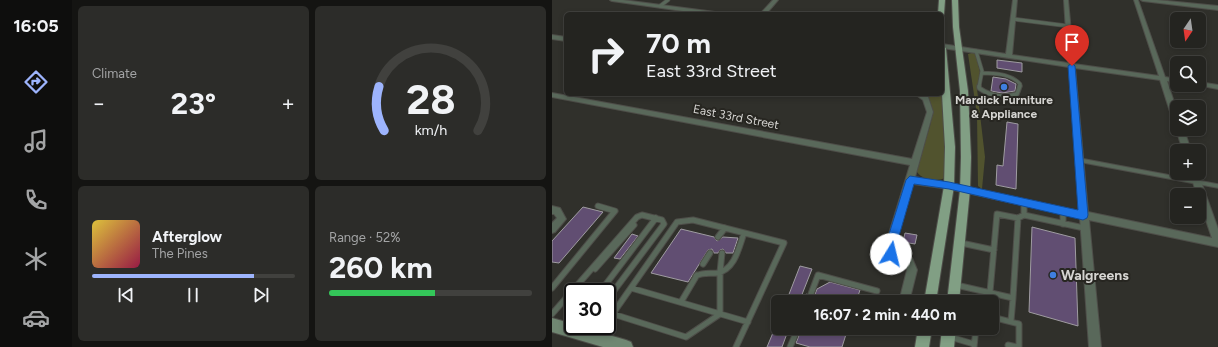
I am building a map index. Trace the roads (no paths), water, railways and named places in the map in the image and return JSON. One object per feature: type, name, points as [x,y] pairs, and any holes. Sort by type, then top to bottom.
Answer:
[{"type":"main road","points":[[941,12],[942,0]]},
{"type":"main road","points":[[954,295],[965,190],[967,130],[955,0]]},
{"type":"main road","points":[[931,295],[949,186],[950,147],[944,72]]},
{"type":"main road","points":[[552,325],[581,331],[596,338],[626,347]]},
{"type":"main road","points":[[922,347],[924,335]]},
{"type":"street","points":[[612,0],[700,12]]},
{"type":"street","points":[[765,12],[776,0]]},
{"type":"street","points":[[1009,56],[1015,0]]},
{"type":"street","points":[[1066,0],[1094,347]]},
{"type":"street","points":[[1136,0],[1170,100]]},
{"type":"street","points":[[1142,0],[1216,8]]},
{"type":"street","points":[[1210,0],[1216,8],[1218,14]]},
{"type":"street","points":[[552,37],[564,39]]},
{"type":"street","points":[[944,47],[959,48],[1170,80]]},
{"type":"street","points":[[1206,85],[1218,87]]},
{"type":"street","name":"East 33rd Street","points":[[552,95],[915,163]]},
{"type":"street","points":[[906,294],[912,270],[909,261],[891,254],[890,250],[930,112],[926,99],[921,96]]},
{"type":"street","points":[[910,180],[949,186],[1218,243]]},
{"type":"street","points":[[1197,182],[1218,243]]},
{"type":"street","points":[[552,210],[557,211],[562,219],[552,229]]},
{"type":"lane","points":[[660,6],[668,0]]},
{"type":"lane","points":[[1013,19],[1068,26]]},
{"type":"lane","points":[[976,51],[982,73],[979,88],[984,92],[1009,96],[1017,94],[1019,91],[1020,84],[1014,79],[982,73]]},
{"type":"lane","points":[[1079,160],[1218,186]]},
{"type":"lane","points":[[1024,203],[1024,216]]},
{"type":"lane","points":[[552,288],[615,211],[598,206]]},
{"type":"lane","points":[[1063,211],[1063,224]]},
{"type":"lane","points":[[990,292],[997,214],[1018,218],[1024,216],[1084,228]]},
{"type":"lane","points":[[580,283],[637,217],[642,215],[662,220],[664,224],[616,288]]},
{"type":"lane","points":[[607,283],[656,218]]},
{"type":"lane","points":[[1011,321],[1018,218]]},
{"type":"lane","points":[[616,310],[677,222],[693,220],[724,230],[744,233],[784,243],[736,347]]},
{"type":"lane","points":[[718,237],[724,230]]},
{"type":"lane","points":[[724,230],[726,237]]},
{"type":"lane","points":[[681,302],[698,273],[720,272],[734,262],[744,233]]},
{"type":"lane","points":[[960,243],[994,250]]},
{"type":"lane","points":[[704,264],[710,253]]},
{"type":"lane","points":[[720,314],[720,272],[722,253]]},
{"type":"lane","points":[[811,295],[818,275],[877,291]]},
{"type":"lane","points":[[955,285],[1013,298]]},
{"type":"lane","points":[[631,288],[748,322]]},
{"type":"lane","points":[[552,314],[564,301]]},
{"type":"lane","points":[[616,315],[686,337],[720,314]]},
{"type":"lane","points":[[999,318],[1019,324],[1018,347],[1008,345]]},
{"type":"lane","points":[[790,347],[795,335]]},
{"type":"lane","points":[[948,337],[974,345],[975,337],[981,338]]},
{"type":"place","name":"Mardick Furniture & Appliance","points":[[1004,87]]},
{"type":"place","name":"Walgreens","points":[[1053,275]]}]
